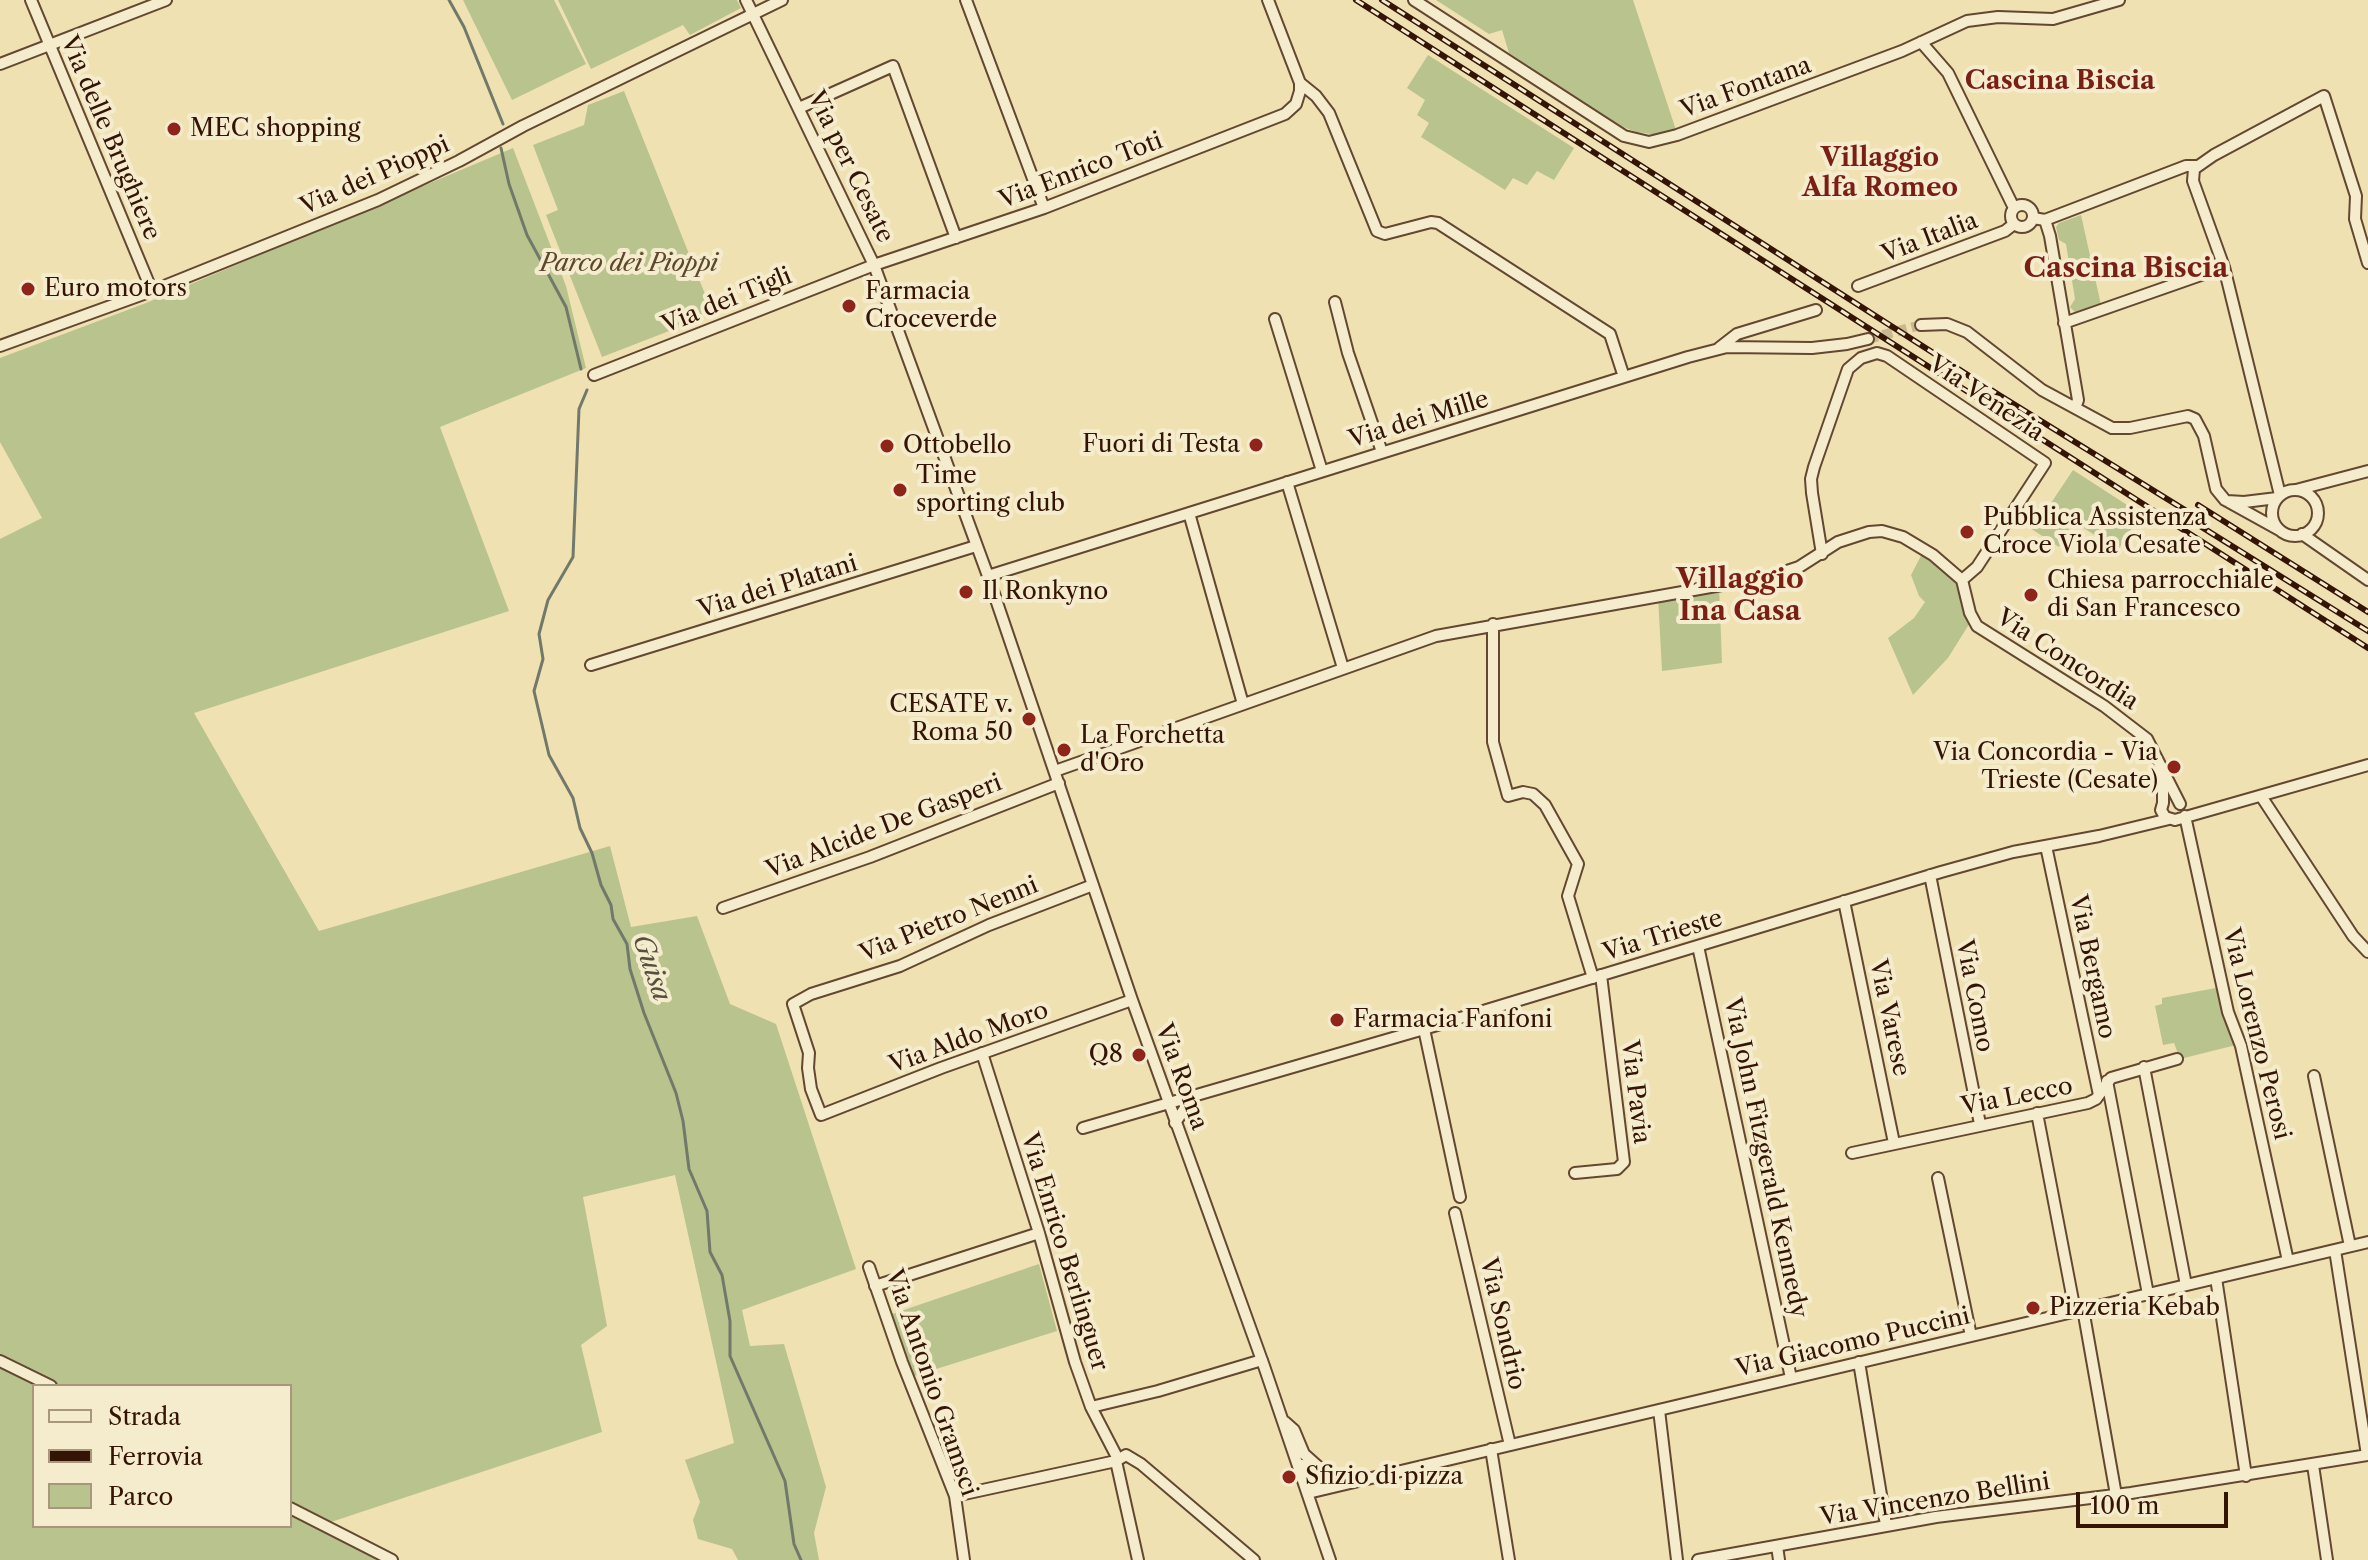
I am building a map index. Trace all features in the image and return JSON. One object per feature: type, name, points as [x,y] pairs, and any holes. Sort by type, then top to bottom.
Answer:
[{"type":"street","name":"Via delle Brughiere","points":[[31,0],[152,291]]},
{"type":"street","points":[[0,64],[166,0]]},
{"type":"street","name":"Via per Cesate","points":[[746,0],[874,265],[1021,673]]},
{"type":"street","name":"Via dei Pioppi","points":[[0,346],[152,291],[422,179],[523,126],[782,0]]},
{"type":"street","points":[[966,0],[1044,208]]},
{"type":"street","points":[[1268,0],[1300,83],[1296,104],[1323,105]]},
{"type":"street","name":"Via Fontana","points":[[1414,0],[1624,136],[1649,142],[1677,135],[1921,42],[1967,21],[1998,17],[2053,19],[2119,0]]},
{"type":"street","points":[[1921,42],[1948,73],[2014,208]]},
{"type":"street","points":[[799,108],[893,66],[956,238]]},
{"type":"street","points":[[1300,83],[1323,105],[1331,118],[1377,231],[1385,234],[1431,222],[1438,223],[1610,334],[1624,377]]},
{"type":"street","points":[[2075,408],[2078,400],[2064,323],[2039,219],[2028,206],[2014,208],[2011,214],[2014,224],[2024,227],[2039,219],[2186,166],[2194,169],[2324,96],[2356,196],[2355,219],[2368,263]]},
{"type":"street","name":"Via Enrico Toti","points":[[874,265],[1044,208],[1278,117],[1296,104]]},
{"type":"street","points":[[2194,169],[2193,181],[2224,267],[2278,497],[2273,504],[2273,519],[2281,531]]},
{"type":"street","name":"Via Italia","points":[[1858,286],[2005,231],[2014,224]]},
{"type":"street","name":"Via dei Tigli","points":[[594,375],[874,265]]},
{"type":"street","points":[[2064,323],[2224,267]]},
{"type":"street","points":[[1335,302],[1348,353],[1382,452]]},
{"type":"street","points":[[1717,349],[1737,334],[1816,310]]},
{"type":"street","points":[[1275,319],[1322,471]]},
{"type":"street","points":[[1921,325],[1947,324],[1967,332],[2030,382],[2112,428],[2177,417],[2195,419],[2204,436],[2216,489],[2225,500],[2281,531],[2302,534],[2368,580]]},
{"type":"street","name":"Via dei Mille","points":[[988,576],[1717,349],[1734,346],[1812,348],[1868,339]]},
{"type":"street","name":"Via Venezia","points":[[1822,554],[1812,493],[1814,467],[1848,369],[1861,358],[1877,353],[1887,356],[2045,463],[1977,567],[1962,580]]},
{"type":"street","points":[[2225,500],[2244,502],[2278,497],[2368,471]]},
{"type":"street","points":[[2315,502],[2327,488],[2344,478]]},
{"type":"street","points":[[1287,482],[1343,668]]},
{"type":"street","points":[[2296,490],[2304,492],[2315,502],[2317,515],[2315,522],[2302,534]]},
{"type":"street","points":[[1189,513],[1243,704]]},
{"type":"street","points":[[1055,771],[1436,636],[1750,581],[1799,567],[1855,535],[1882,531],[1903,537],[1947,565],[1962,580]]},
{"type":"street","name":"Via dei Platani","points":[[591,665],[976,546]]},
{"type":"street","name":"Via Concordia","points":[[1962,580],[1970,613],[1977,626],[2132,725],[2154,748],[2184,811]]},
{"type":"street","points":[[1493,624],[1493,742],[1508,796],[1523,792],[1539,799],[1578,864],[1568,896],[1597,977]]},
{"type":"street","name":"Via Roma","points":[[1021,673],[1132,1000],[1284,1422],[1330,1560]]},
{"type":"street","points":[[2164,810],[2199,811],[2368,765]]},
{"type":"street","points":[[2162,766],[2164,810]]},
{"type":"street","name":"Via Alcide De Gasperi","points":[[723,908],[870,857],[1059,783]]},
{"type":"street","points":[[2261,796],[2353,936],[2368,952]]},
{"type":"street","points":[[2164,810],[2184,811]]},
{"type":"street","name":"Via Trieste","points":[[1083,1128],[1424,1029],[1930,875],[2013,852],[2148,824],[2164,810]]},
{"type":"street","name":"Via Lorenzo Perosi","points":[[2184,811],[2228,1012],[2241,1046],[2288,1261]]},
{"type":"street","name":"Via Bergamo","points":[[2046,846],[2099,1095]]},
{"type":"street","name":"Via Como","points":[[1930,875],[1980,1124]]},
{"type":"street","name":"Via Pietro Nenni","points":[[821,1115],[811,1089],[809,1053],[793,1004],[811,994],[900,966],[989,925],[1093,885]]},
{"type":"street","name":"Via Varese","points":[[1844,901],[1894,1143]]},
{"type":"street","name":"Via John Fitzgerald Kennedy","points":[[1698,946],[1791,1378]]},
{"type":"street","name":"Via Pavia","points":[[1575,1173],[1617,1169],[1624,1162],[1597,977]]},
{"type":"street","name":"Via Aldo Moro","points":[[821,1115],[1132,1000]]},
{"type":"street","points":[[1424,1029],[1460,1197]]},
{"type":"street","name":"Via Enrico Berlinguer","points":[[982,1053],[1039,1233],[1064,1328],[1091,1407],[1117,1460],[1138,1560]]},
{"type":"street","name":"Via Lecco","points":[[1852,1153],[2088,1103],[2099,1095],[2107,1081],[2177,1059]]},
{"type":"street","points":[[2144,1067],[2186,1285]]},
{"type":"street","points":[[2314,1076],[2350,1246]]},
{"type":"street","points":[[2107,1081],[2148,1294]]},
{"type":"street","points":[[1175,1123],[1193,1096]]},
{"type":"street","points":[[2037,1113],[2116,1495]]},
{"type":"street","points":[[1938,1178],[1971,1336]]},
{"type":"street","name":"Via Sondrio","points":[[1455,1213],[1510,1445]]},
{"type":"street","points":[[875,1286],[1039,1233]]},
{"type":"street","name":"Via Giacomo Puccini","points":[[1308,1493],[2368,1242]]},
{"type":"street","points":[[2335,1250],[2368,1455]]},
{"type":"street","name":"Via Antonio Gramsci","points":[[869,1267],[902,1362],[955,1496],[964,1560]]},
{"type":"street","points":[[2216,1278],[2246,1476]]},
{"type":"street","points":[[1091,1407],[1262,1360]]},
{"type":"street","points":[[0,1361],[47,1384]]},
{"type":"street","points":[[1859,1362],[1886,1525]]},
{"type":"street","points":[[1659,1410],[1677,1560]]},
{"type":"street","points":[[1284,1422],[1294,1430],[1304,1454],[1322,1470],[1346,1483]]},
{"type":"street","points":[[1491,1449],[1509,1560]]},
{"type":"street","points":[[955,1496],[1117,1460],[1126,1455],[1141,1464],[1254,1560]]},
{"type":"street","name":"Via Vincenzo Bellini","points":[[1698,1560],[1960,1513],[2116,1495],[2368,1455]]},
{"type":"street","points":[[1298,1464],[1322,1470]]},
{"type":"street","points":[[2313,1465],[2327,1560]]},
{"type":"street","points":[[292,1509],[392,1560]]},
{"type":"street","points":[[1777,1546],[1779,1560]]},
{"type":"green space","points":[[463,0],[554,0],[586,64],[512,100]]},
{"type":"green space","points":[[558,0],[737,0],[741,8],[690,35],[683,25],[591,69]]},
{"type":"green space","points":[[1436,0],[1633,0],[1676,130],[1651,134],[1621,126],[1509,53],[1502,30],[1489,34]]},
{"type":"green space","points":[[1428,55],[1574,148],[1554,180],[1537,171],[1527,185],[1513,178],[1505,190],[1421,137],[1429,123],[1417,115],[1425,100],[1407,88]]},
{"type":"green space","name":"Parco dei Pioppi","points":[[624,91],[713,314],[602,357],[546,215],[558,210],[533,145],[584,125],[588,105]]},
{"type":"green space","points":[[513,148],[566,286],[586,368],[440,427],[509,611],[194,713],[319,931],[610,846],[631,927],[697,916],[730,1004],[776,1024],[856,1269],[742,1310],[750,1346],[784,1344],[826,1487],[814,1533],[819,1560],[738,1560],[732,1549],[698,1539],[693,1520],[700,1502],[685,1460],[734,1443],[675,1175],[583,1197],[607,1326],[581,1345],[602,1432],[316,1527],[379,1560],[0,1560],[0,539],[42,518],[0,442],[0,358],[146,303]]},
{"type":"green space","points":[[2081,215],[2101,305],[2076,313],[2070,307],[2075,299],[2066,244],[2059,240],[2056,227]]},
{"type":"green space","points":[[2073,470],[2141,514],[2118,550],[2049,506]]},
{"type":"green space","points":[[2038,509],[2070,530],[2059,547],[2027,526]]},
{"type":"green space","points":[[1923,552],[1956,577],[1971,621],[1948,658],[1913,695],[1888,638],[1914,618],[1925,602],[1919,596],[1911,575]]},
{"type":"green space","points":[[1719,585],[1722,663],[1662,671],[1658,596]]},
{"type":"green space","points":[[2216,988],[2236,1045],[2180,1059],[2174,1043],[2163,1045],[2155,1006],[2162,1004],[2162,998]]},
{"type":"green space","points":[[1039,1264],[1057,1331],[914,1376],[892,1314]]},
{"type":"waterway","name":"Guisa","points":[[449,0],[464,27],[503,124]]},
{"type":"waterway","name":"Guisa","points":[[501,148],[509,184],[527,235],[566,307],[581,369]]},
{"type":"waterway","name":"Guisa","points":[[587,390],[579,409],[573,557],[548,600],[539,634],[543,659],[534,691],[549,755],[573,798],[580,828],[611,905],[613,919],[627,944],[630,969],[644,1013],[676,1093],[689,1169],[707,1211],[710,1252],[722,1275],[730,1321],[730,1356],[785,1481],[794,1544],[801,1560]]},
{"type":"tunnel","points":[[1868,339],[1921,325]]},
{"type":"railway","points":[[1356,0],[2368,648]]},
{"type":"railway","points":[[1382,0],[1999,395],[2206,523]]},
{"type":"railway","points":[[2198,505],[2368,612]]},
{"type":"railway","points":[[2192,521],[2368,631]]},
{"type":"place","name":"MEC shopping","points":[[174,129]]},
{"type":"place","name":"Euro motors","points":[[28,289]]},
{"type":"place","name":"Farmacia Croceverde","points":[[849,306]]},
{"type":"place","name":"Fuori di Testa","points":[[1256,445]]},
{"type":"place","name":"Ottobello","points":[[887,446]]},
{"type":"place","name":"Time sporting club","points":[[900,490]]},
{"type":"place","name":"Pubblica Assistenza Croce Viola Cesate","points":[[1967,532]]},
{"type":"place","name":"Il Ronkyno","points":[[966,592]]},
{"type":"place","name":"Chiesa parrocchiale di San Francesco","points":[[2031,595]]},
{"type":"place","name":"CESATE v. Roma 50","points":[[1029,719]]},
{"type":"place","name":"La Forchetta d'Oro","points":[[1064,750]]},
{"type":"place","name":"Via Concordia - Via Trieste (Cesate)","points":[[2174,767]]},
{"type":"place","name":"Farmacia Fanfoni","points":[[1337,1020]]},
{"type":"place","name":"Q8","points":[[1139,1055]]},
{"type":"place","name":"Pizzeria Kebab","points":[[2033,1308]]},
{"type":"place","name":"Sfizio di pizza","points":[[1289,1477]]},
{"type":"district","name":"Cascina Biscia","points":[[2060,81]]},
{"type":"district","name":"Villaggio Alfa Romeo","points":[[1880,173]]},
{"type":"district","name":"Cascina Biscia","points":[[2126,269]]},
{"type":"district","name":"Villaggio Ina Casa","points":[[1740,596]]}]
